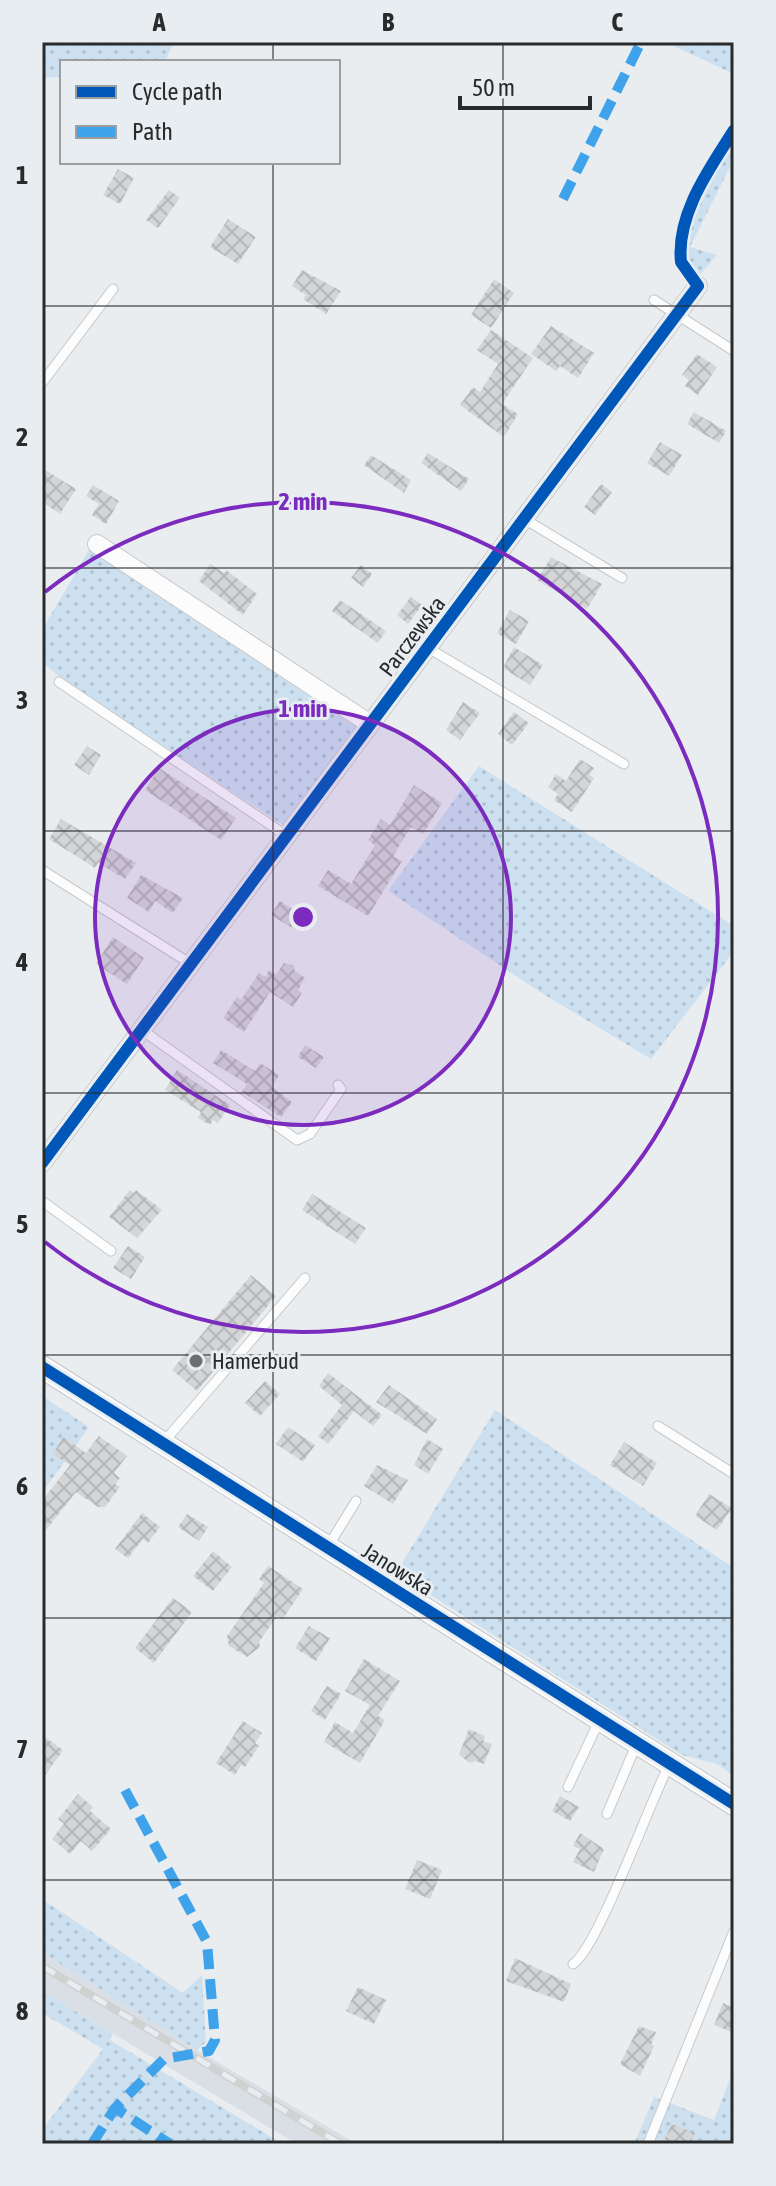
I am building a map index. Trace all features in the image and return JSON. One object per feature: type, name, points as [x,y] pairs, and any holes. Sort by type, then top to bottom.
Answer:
[{"type":"street","name":"Parczewska","points":[[42,1163],[526,520],[679,303],[698,286]]},
{"type":"street","points":[[97,544],[370,724]]},
{"type":"street","name":"Janowska","points":[[42,1367],[734,1804]]},
{"type":"lane","points":[[42,383],[113,289]]},
{"type":"lane","points":[[654,300],[679,303],[734,351]]},
{"type":"lane","points":[[526,520],[622,578]]},
{"type":"lane","points":[[428,648],[624,764]]},
{"type":"lane","points":[[59,682],[287,836]]},
{"type":"lane","points":[[42,870],[192,964]]},
{"type":"lane","points":[[142,1030],[297,1140],[310,1134],[341,1089],[338,1085]]},
{"type":"lane","points":[[42,1201],[111,1251]]},
{"type":"lane","points":[[162,1444],[305,1278]]},
{"type":"lane","points":[[658,1426],[734,1474]]},
{"type":"lane","points":[[327,1548],[356,1501]]},
{"type":"lane","points":[[568,1787],[600,1719]]},
{"type":"lane","points":[[607,1814],[637,1743]]},
{"type":"lane","points":[[573,1964],[583,1957],[600,1924],[670,1763]]},
{"type":"lane","points":[[648,2144],[734,1931]]},
{"type":"shaded area","points":[[42,42],[174,42],[166,60],[60,60],[60,77],[42,78]]},
{"type":"shaded area","points":[[665,42],[734,42],[734,74]]},
{"type":"shaded area","points":[[734,137],[734,159],[690,247],[717,255],[696,279],[688,262],[688,225],[704,187]]},
{"type":"shaded area","points":[[89,550],[356,727],[286,827],[62,679],[42,662],[42,630]]},
{"type":"shaded area","points":[[479,766],[734,926],[734,951],[651,1059],[540,992],[388,891]]},
{"type":"shaded area","points":[[42,1396],[89,1427],[42,1493]]},
{"type":"shaded area","points":[[495,1410],[734,1568],[734,1776],[717,1764],[682,1755],[396,1573]]},
{"type":"shaded area","points":[[42,1899],[183,1993],[202,1975],[206,2042],[197,2050],[42,1952]]},
{"type":"shaded area","points":[[42,1952],[197,2050],[357,2144],[297,2144],[42,1991]]},
{"type":"shaded area","points":[[42,1991],[113,2034],[110,2040],[283,2144],[42,2144],[42,2130],[103,2049],[42,2013]]},
{"type":"shaded area","points":[[734,2068],[734,2144],[634,2144],[654,2097],[714,2120]]},
{"type":"building","points":[[118,169],[134,178],[120,204],[103,195]]},
{"type":"building","points":[[169,190],[180,198],[158,228],[146,220]]},
{"type":"building","points":[[228,219],[256,237],[238,264],[210,247]]},
{"type":"building","points":[[302,270],[341,291],[326,314],[303,299],[306,295],[292,286]]},
{"type":"building","points":[[494,279],[514,293],[491,328],[471,315]]},
{"type":"building","points":[[551,326],[594,353],[578,378],[560,366],[556,371],[531,354]]},
{"type":"building","points":[[491,330],[533,358],[502,404],[518,414],[504,437],[460,405],[473,387],[480,392],[498,364],[477,350]]},
{"type":"building","points":[[697,354],[717,367],[698,395],[685,386],[689,380],[682,375]]},
{"type":"building","points":[[694,412],[726,431],[719,443],[687,424]]},
{"type":"building","points":[[660,442],[682,455],[669,476],[647,463]]},
{"type":"building","points":[[428,453],[469,479],[461,491],[421,463]]},
{"type":"building","points":[[371,455],[411,480],[404,493],[364,465]]},
{"type":"building","points":[[42,468],[76,489],[60,514],[42,502]]},
{"type":"building","points":[[601,484],[612,492],[595,515],[584,507]]},
{"type":"building","points":[[93,485],[119,501],[106,524],[92,515],[99,504],[86,496]]},
{"type":"building","points":[[551,557],[602,584],[587,609],[537,580]]},
{"type":"building","points":[[210,564],[224,573],[226,570],[257,594],[243,615],[199,581]]},
{"type":"building","points":[[361,565],[372,574],[363,587],[351,578]]},
{"type":"building","points":[[411,597],[422,605],[408,624],[397,615]]},
{"type":"building","points":[[340,600],[386,631],[378,643],[332,611]]},
{"type":"building","points":[[510,610],[529,621],[516,644],[497,633]]},
{"type":"building","points":[[514,647],[543,665],[530,685],[503,668]]},
{"type":"building","points":[[463,702],[480,713],[460,740],[446,730]]},
{"type":"building","points":[[514,712],[529,723],[512,745],[498,734]]},
{"type":"building","points":[[87,746],[101,755],[89,775],[74,765]]},
{"type":"building","points":[[580,759],[594,768],[589,775],[594,778],[572,812],[554,800],[558,794],[548,787],[556,774],[566,781]]},
{"type":"building","points":[[159,768],[236,818],[221,840],[145,790]]},
{"type":"building","points":[[414,785],[442,803],[423,834],[411,827],[393,856],[402,861],[368,916],[318,886],[328,870],[351,884],[375,845],[368,840],[381,819],[390,825]]},
{"type":"building","points":[[61,819],[136,863],[125,879],[98,863],[95,868],[49,839]]},
{"type":"building","points":[[141,875],[183,898],[173,913],[155,901],[149,912],[127,898]]},
{"type":"building","points":[[280,901],[301,914],[292,928],[271,915]]},
{"type":"building","points":[[113,937],[144,958],[127,984],[96,964]]},
{"type":"building","points":[[284,963],[293,965],[295,971],[305,978],[298,990],[302,993],[293,1007],[270,992],[244,1032],[223,1018],[237,997],[241,1000],[259,973],[266,977],[269,970],[276,975]]},
{"type":"building","points":[[305,1045],[324,1057],[316,1068],[298,1057]]},
{"type":"building","points":[[221,1050],[255,1071],[260,1063],[279,1075],[272,1087],[292,1102],[281,1117],[242,1092],[247,1084],[213,1063]]},
{"type":"building","points":[[177,1070],[230,1105],[218,1123],[213,1120],[210,1125],[198,1118],[201,1112],[165,1090]]},
{"type":"building","points":[[130,1190],[134,1193],[136,1190],[162,1210],[137,1238],[109,1217]]},
{"type":"building","points":[[312,1194],[366,1228],[355,1244],[302,1210]]},
{"type":"building","points":[[128,1246],[145,1257],[131,1279],[113,1268]]},
{"type":"building","points":[[251,1275],[276,1296],[197,1391],[172,1370]]},
{"type":"building","points":[[328,1373],[382,1415],[373,1426],[354,1411],[328,1444],[318,1436],[342,1405],[319,1386]]},
{"type":"building","points":[[265,1381],[280,1394],[260,1416],[245,1403]]},
{"type":"building","points":[[389,1385],[437,1419],[427,1434],[376,1402]]},
{"type":"building","points":[[288,1427],[315,1445],[303,1462],[276,1444]]},
{"type":"building","points":[[99,1436],[127,1456],[114,1473],[120,1478],[115,1484],[120,1487],[105,1507],[98,1507],[76,1492],[42,1535],[42,1501],[70,1465],[53,1454],[63,1437],[86,1453]]},
{"type":"building","points":[[427,1439],[443,1449],[428,1474],[414,1465]]},
{"type":"building","points":[[624,1442],[657,1463],[643,1486],[610,1465]]},
{"type":"building","points":[[377,1465],[408,1480],[393,1504],[364,1486]]},
{"type":"building","points":[[709,1494],[732,1508],[717,1530],[695,1516]]},
{"type":"building","points":[[142,1513],[160,1527],[148,1543],[143,1539],[128,1558],[115,1549]]},
{"type":"building","points":[[187,1514],[208,1527],[199,1541],[178,1527]]},
{"type":"building","points":[[213,1551],[232,1567],[213,1591],[193,1576]]},
{"type":"building","points":[[268,1566],[303,1589],[282,1620],[277,1616],[259,1642],[260,1647],[247,1657],[229,1646],[227,1636],[264,1583],[259,1579]]},
{"type":"building","points":[[173,1598],[192,1612],[154,1663],[135,1648]]},
{"type":"building","points":[[309,1626],[330,1638],[316,1661],[295,1648]]},
{"type":"building","points":[[364,1659],[400,1681],[378,1716],[385,1720],[360,1763],[324,1742],[335,1722],[353,1733],[370,1705],[345,1691]]},
{"type":"building","points":[[327,1686],[341,1694],[325,1720],[311,1711]]},
{"type":"building","points":[[243,1721],[262,1733],[255,1743],[259,1746],[245,1767],[241,1765],[235,1775],[216,1763]]},
{"type":"building","points":[[469,1729],[485,1736],[483,1741],[492,1744],[484,1764],[476,1761],[469,1763],[459,1754]]},
{"type":"building","points":[[42,1735],[63,1750],[42,1780]]},
{"type":"building","points":[[78,1794],[93,1807],[90,1811],[111,1829],[92,1851],[81,1841],[70,1854],[52,1839],[64,1824],[58,1819]]},
{"type":"building","points":[[560,1796],[579,1807],[570,1821],[552,1811]]},
{"type":"building","points":[[580,1833],[604,1849],[594,1872],[573,1862],[580,1849],[573,1846]]},
{"type":"building","points":[[417,1860],[442,1870],[430,1899],[405,1889]]},
{"type":"building","points":[[515,1958],[571,1984],[564,2002],[506,1981]]},
{"type":"building","points":[[358,1987],[386,2000],[374,2024],[346,2011]]},
{"type":"building","points":[[723,2003],[734,2008],[734,2033],[714,2025]]},
{"type":"building","points":[[639,2026],[656,2032],[651,2045],[654,2046],[640,2076],[620,2064]]},
{"type":"building","points":[[672,2124],[695,2133],[690,2144],[662,2144]]},
{"type":"railway","points":[[42,1966],[341,2144]]},
{"type":"marked path","points":[[563,199],[641,42]]},
{"type":"marked path","points":[[125,1790],[207,1942],[215,2040],[209,2051],[164,2059],[115,2108],[170,2144]]},
{"type":"marked path","points":[[92,2144],[115,2108]]},
{"type":"cycle path","points":[[42,1163],[698,286],[681,262],[684,226],[697,192],[734,130]]},
{"type":"cycle path","points":[[42,1367],[734,1804]]},
{"type":"place","name":"Hamerbud","points":[[196,1361]]}]
